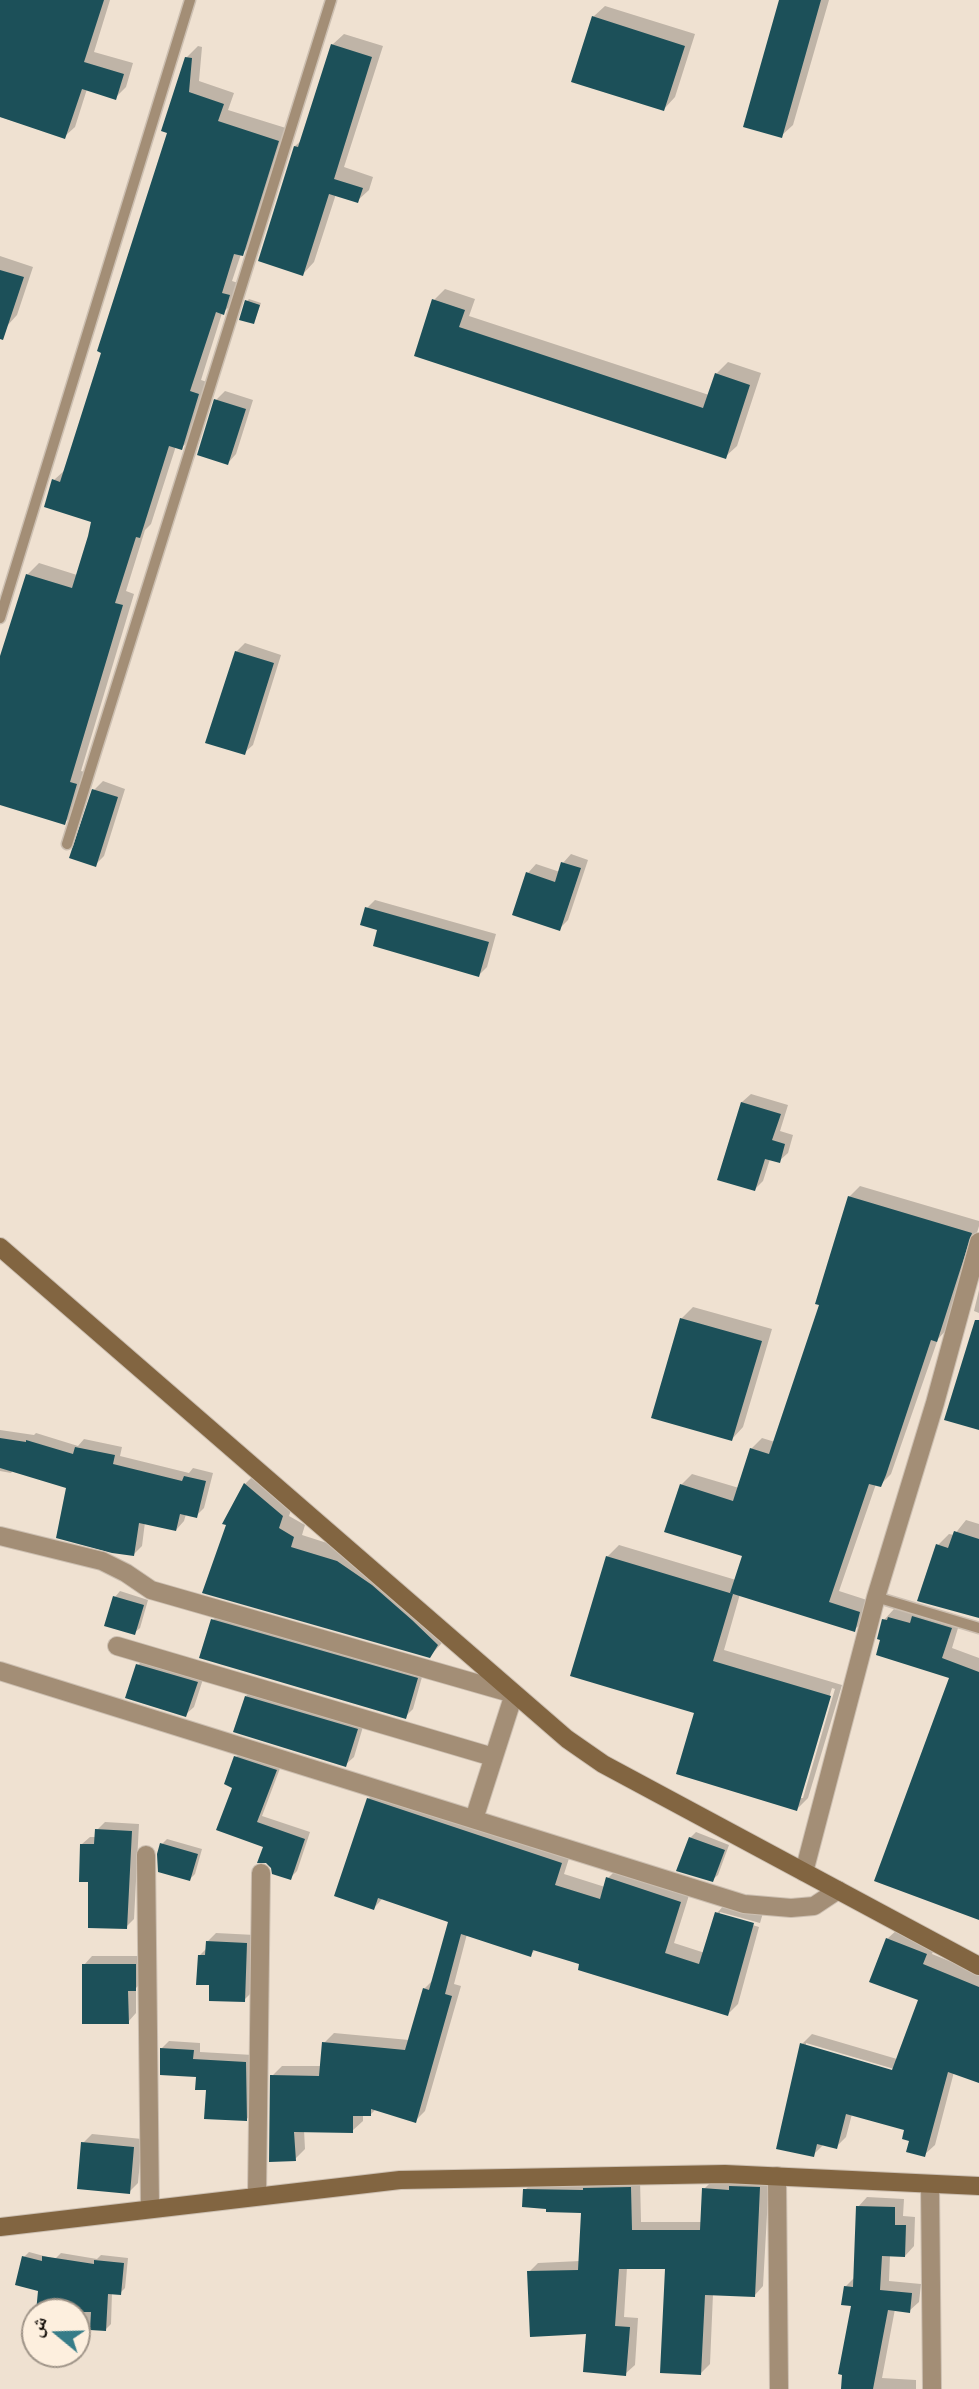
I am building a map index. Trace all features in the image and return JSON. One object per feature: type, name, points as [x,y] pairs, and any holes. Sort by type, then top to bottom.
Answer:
[{"type":"street","points":[[804,1872],[876,1598],[935,1403],[979,1242]]},
{"type":"street","points":[[0,1247],[567,1739],[603,1764],[979,1966]]},
{"type":"street","points":[[0,1536],[102,1561],[126,1573],[150,1590],[514,1694]]},
{"type":"street","points":[[117,1646],[494,1757]]},
{"type":"street","points":[[0,1671],[744,1904],[791,1908],[814,1906],[838,1890]]},
{"type":"street","points":[[474,1819],[514,1694]]},
{"type":"street","points":[[146,1855],[150,2208]]},
{"type":"street","points":[[257,2195],[261,1873]]},
{"type":"street","points":[[0,2227],[400,2180],[725,2174],[979,2186]]},
{"type":"street","points":[[777,2176],[779,2389]]},
{"type":"street","points":[[930,2183],[932,2389]]},
{"type":"lane","points":[[0,618],[190,0]]},
{"type":"lane","points":[[67,844],[331,0]]},
{"type":"lane","points":[[876,1598],[979,1628]]},
{"type":"building","points":[[0,0],[104,0],[84,62],[124,74],[116,100],[82,89],[65,139],[0,117]]},
{"type":"building","points":[[779,0],[821,0],[782,138],[743,127]]},
{"type":"building","points":[[592,16],[685,46],[664,111],[571,82]]},
{"type":"building","points":[[331,44],[372,57],[334,179],[363,188],[358,203],[329,194],[303,276],[258,261],[294,146],[298,147]]},
{"type":"building","points":[[185,57],[192,58],[189,92],[224,104],[218,121],[279,141],[243,256],[234,254],[222,293],[230,295],[224,315],[216,312],[190,391],[199,394],[182,450],[169,446],[140,538],[136,537],[115,603],[123,605],[70,782],[77,784],[65,825],[0,805],[0,656],[26,574],[72,588],[91,522],[44,507],[52,479],[60,482],[101,353],[97,351],[167,133],[161,131]]},
{"type":"building","points":[[0,270],[24,277],[3,340],[0,339]]},
{"type":"building","points":[[432,299],[465,310],[459,327],[703,408],[715,373],[750,385],[726,459],[414,356]]},
{"type":"building","points":[[245,300],[260,305],[254,324],[239,320]]},
{"type":"building","points":[[214,399],[246,409],[228,465],[197,455]]},
{"type":"building","points":[[235,651],[274,663],[245,755],[205,743]]},
{"type":"building","points":[[92,789],[118,797],[96,867],[69,858]]},
{"type":"building","points":[[561,862],[581,868],[560,931],[512,915],[526,872],[555,882]]},
{"type":"building","points":[[365,907],[489,942],[479,977],[373,946],[377,930],[360,925]]},
{"type":"building","points":[[741,1102],[781,1114],[772,1140],[785,1144],[780,1163],[765,1159],[755,1191],[717,1180]]},
{"type":"building","points":[[848,1196],[972,1233],[937,1342],[931,1340],[886,1475],[881,1487],[869,1484],[829,1602],[860,1612],[855,1632],[730,1593],[742,1556],[664,1532],[680,1484],[733,1501],[750,1448],[769,1454],[819,1305],[815,1304]]},
{"type":"building","points":[[680,1318],[762,1341],[732,1441],[651,1418]]},
{"type":"building","points":[[975,1320],[979,1320],[979,1430],[944,1420]]},
{"type":"building","points":[[0,1438],[26,1440],[73,1454],[75,1447],[115,1455],[113,1464],[182,1481],[184,1476],[206,1481],[197,1518],[180,1514],[176,1531],[139,1523],[134,1556],[56,1538],[66,1488],[0,1468]]},
{"type":"building","points":[[244,1483],[283,1516],[279,1528],[294,1537],[291,1547],[337,1561],[372,1585],[412,1620],[438,1645],[430,1658],[202,1593],[226,1525],[222,1524]]},
{"type":"building","points":[[954,1531],[979,1539],[979,1618],[917,1601],[936,1544],[948,1548]]},
{"type":"building","points":[[606,1556],[733,1594],[713,1661],[831,1696],[797,1811],[676,1774],[694,1713],[570,1676]]},
{"type":"building","points":[[113,1596],[144,1605],[135,1635],[104,1626]]},
{"type":"building","points":[[912,1616],[952,1628],[942,1658],[979,1672],[979,1920],[874,1881],[949,1678],[876,1655],[882,1619],[887,1620],[888,1617],[910,1623]]},
{"type":"building","points":[[211,1619],[418,1678],[406,1719],[199,1658]]},
{"type":"building","points":[[136,1664],[198,1682],[186,1717],[125,1698]]},
{"type":"building","points":[[245,1696],[358,1729],[346,1767],[233,1732]]},
{"type":"building","points":[[234,1756],[277,1770],[257,1822],[305,1839],[291,1880],[272,1874],[266,1863],[257,1863],[263,1847],[216,1830],[232,1788],[224,1784]]},
{"type":"building","points":[[367,1798],[562,1863],[555,1885],[600,1899],[606,1877],[681,1902],[665,1953],[699,1964],[715,1912],[754,1923],[728,2016],[578,1970],[579,1964],[533,1950],[531,1957],[461,1934],[445,1994],[452,1996],[416,2123],[371,2109],[371,2116],[353,2116],[353,2133],[294,2132],[296,2161],[269,2162],[270,2075],[319,2076],[322,2042],[405,2050],[423,1988],[429,1990],[448,1922],[378,1898],[374,1910],[334,1896]]},
{"type":"building","points":[[95,1829],[132,1831],[127,1929],[88,1928],[88,1882],[79,1882],[80,1844],[94,1844]]},
{"type":"building","points":[[689,1837],[725,1850],[713,1882],[676,1871]]},
{"type":"building","points":[[160,1843],[198,1854],[190,1881],[158,1872],[157,1854]]},
{"type":"building","points":[[886,1938],[927,1954],[923,1964],[979,1987],[979,2083],[948,2072],[925,2157],[906,2152],[909,2141],[902,2139],[904,2130],[846,2114],[837,2149],[817,2144],[814,2157],[776,2149],[800,2043],[892,2070],[918,2000],[869,1982]]},
{"type":"building","points":[[206,1941],[247,1943],[245,2002],[209,2001],[209,1985],[196,1985],[198,1955],[205,1955]]},
{"type":"building","points":[[82,1964],[136,1964],[136,1991],[128,1991],[129,2024],[82,2024]]},
{"type":"building","points":[[160,2048],[194,2050],[193,2059],[246,2062],[247,2121],[204,2119],[206,2090],[195,2090],[196,2077],[160,2075]]},
{"type":"building","points":[[81,2142],[134,2147],[130,2194],[77,2189]]},
{"type":"building","points":[[729,2186],[760,2187],[755,2297],[705,2295],[701,2375],[660,2373],[665,2269],[619,2269],[615,2326],[630,2327],[626,2376],[583,2372],[586,2334],[530,2337],[527,2271],[578,2270],[581,2213],[546,2212],[546,2209],[522,2207],[523,2189],[583,2190],[631,2187],[632,2230],[700,2230],[702,2188],[729,2190]]},
{"type":"building","points":[[856,2206],[895,2207],[895,2225],[906,2225],[905,2257],[882,2256],[880,2290],[912,2293],[910,2313],[888,2310],[873,2389],[841,2389],[842,2375],[838,2374],[851,2306],[841,2305],[844,2286],[853,2287]]},
{"type":"building","points":[[22,2256],[42,2261],[42,2256],[94,2264],[94,2260],[124,2263],[121,2295],[108,2294],[106,2331],[91,2330],[91,2298],[37,2298],[38,2291],[15,2285]]}]
